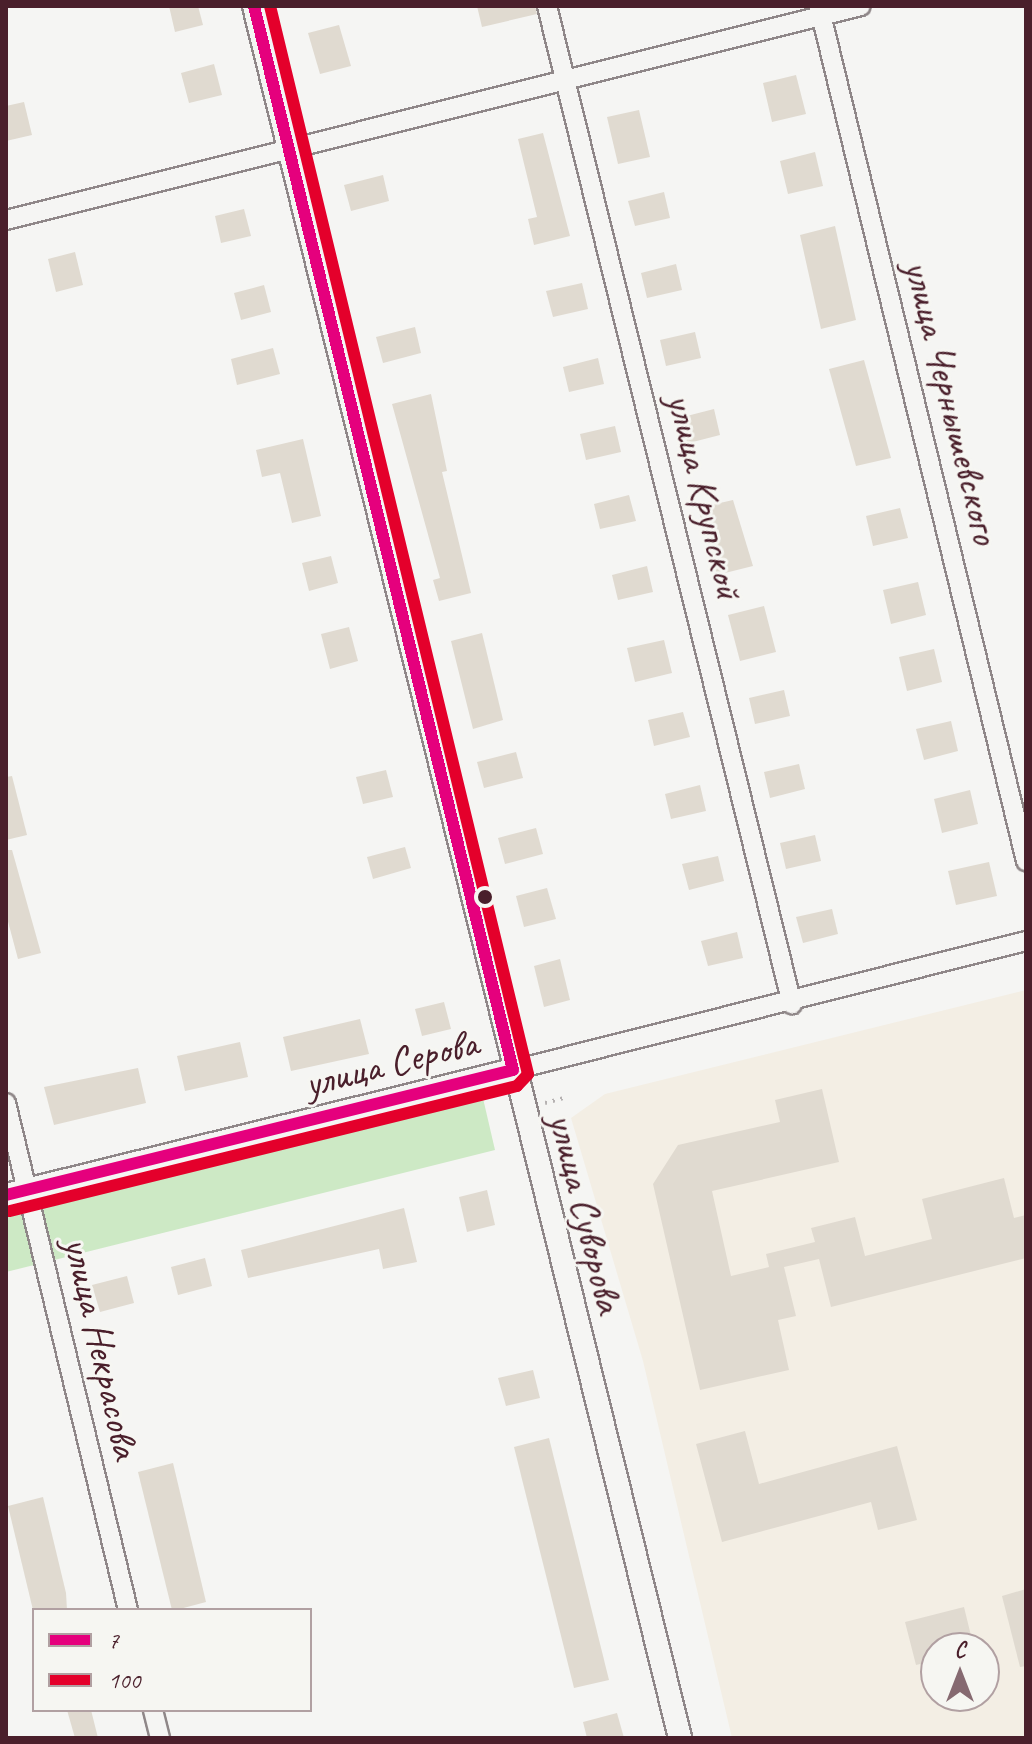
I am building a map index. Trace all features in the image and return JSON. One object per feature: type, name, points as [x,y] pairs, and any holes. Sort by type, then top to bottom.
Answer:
[{"type":"street","name":"улица Суворова","points":[[254,6],[513,1070],[680,1738]]},
{"type":"street","name":"улица Крупской","points":[[547,6],[792,1004]]},
{"type":"street","points":[[6,220],[566,80],[820,11],[861,6]]},
{"type":"street","name":"улица Чернышевского","points":[[820,11],[1026,861]]},
{"type":"street","name":"улица Серова","points":[[17,1192],[792,1004],[1026,941]]},
{"type":"street","name":"улица Некрасова","points":[[6,1103],[17,1192],[127,1608]]},
{"type":"street","points":[[154,1712],[160,1738]]},
{"type":"path","points":[[539,1105],[564,1098]]},
{"type":"shaded area","points":[[1026,990],[1026,1738],[732,1738],[643,1361],[571,1118],[605,1094]]},
{"type":"green space","points":[[482,1094],[495,1150],[6,1272],[6,1211]]},
{"type":"building","points":[[169,6],[198,6],[203,25],[175,32]]},
{"type":"building","points":[[477,6],[535,6],[537,14],[482,27]]},
{"type":"building","points":[[339,25],[351,66],[320,74],[308,33]]},
{"type":"building","points":[[214,64],[222,95],[189,103],[181,73]]},
{"type":"building","points":[[796,75],[806,114],[772,122],[763,83]]},
{"type":"building","points":[[24,102],[32,135],[6,141],[6,106]]},
{"type":"building","points":[[639,110],[650,157],[618,164],[607,117]]},
{"type":"building","points":[[543,133],[570,236],[534,245],[528,219],[537,217],[518,139]]},
{"type":"building","points":[[815,152],[823,186],[788,194],[780,161]]},
{"type":"building","points":[[383,175],[389,201],[351,211],[344,185]]},
{"type":"building","points":[[664,192],[670,218],[635,226],[628,201]]},
{"type":"building","points":[[244,209],[251,236],[221,243],[215,216]]},
{"type":"building","points":[[835,226],[856,320],[821,329],[800,235]]},
{"type":"building","points":[[75,252],[83,285],[56,292],[48,259]]},
{"type":"building","points":[[676,264],[682,290],[647,298],[641,273]]},
{"type":"building","points":[[582,283],[588,309],[553,317],[546,291]]},
{"type":"building","points":[[264,285],[271,312],[241,320],[234,293]]},
{"type":"building","points":[[415,327],[421,353],[383,363],[376,337]]},
{"type":"building","points":[[695,332],[701,358],[666,366],[660,340]]},
{"type":"building","points":[[273,348],[280,374],[237,385],[231,359]]},
{"type":"building","points":[[598,358],[604,384],[569,392],[563,367]]},
{"type":"building","points":[[864,360],[891,458],[856,466],[829,369]]},
{"type":"building","points":[[431,394],[447,471],[442,472],[471,593],[439,601],[433,580],[440,578],[392,404]]},
{"type":"building","points":[[714,409],[720,435],[685,444],[679,418]]},
{"type":"building","points":[[615,426],[621,452],[586,460],[580,434]]},
{"type":"building","points":[[303,439],[321,516],[292,523],[280,473],[262,477],[256,450]]},
{"type":"building","points":[[629,495],[636,521],[600,529],[594,504]]},
{"type":"building","points":[[733,500],[753,566],[717,575],[698,508]]},
{"type":"building","points":[[900,508],[908,538],[873,546],[866,516]]},
{"type":"building","points":[[331,556],[338,583],[309,591],[302,563]]},
{"type":"building","points":[[647,566],[653,592],[618,600],[612,575]]},
{"type":"building","points":[[918,582],[926,615],[891,624],[883,590]]},
{"type":"building","points":[[764,606],[776,652],[740,661],[728,615]]},
{"type":"building","points":[[349,627],[358,661],[330,669],[321,634]]},
{"type":"building","points":[[482,633],[503,720],[473,729],[451,641]]},
{"type":"building","points":[[664,640],[672,673],[635,682],[627,648]]},
{"type":"building","points":[[934,649],[942,682],[907,691],[899,657]]},
{"type":"building","points":[[784,690],[790,716],[755,724],[749,698]]},
{"type":"building","points":[[683,712],[690,737],[654,746],[648,720]]},
{"type":"building","points":[[951,721],[958,751],[924,760],[916,729]]},
{"type":"building","points":[[516,752],[523,778],[484,788],[477,762]]},
{"type":"building","points":[[799,764],[805,789],[770,798],[764,772]]},
{"type":"building","points":[[386,770],[393,797],[363,804],[356,777]]},
{"type":"building","points":[[12,776],[27,835],[6,840],[6,777]]},
{"type":"building","points":[[700,785],[706,811],[671,819],[665,794]]},
{"type":"building","points":[[970,790],[978,824],[942,833],[934,799]]},
{"type":"building","points":[[536,828],[543,854],[505,864],[498,838]]},
{"type":"building","points":[[815,835],[821,861],[786,869],[780,843]]},
{"type":"building","points":[[405,847],[411,868],[373,879],[367,857]]},
{"type":"building","points":[[6,850],[12,850],[41,953],[18,959],[6,914]]},
{"type":"building","points":[[718,856],[724,881],[689,890],[682,864]]},
{"type":"building","points":[[989,862],[997,896],[956,905],[948,871]]},
{"type":"building","points":[[547,888],[556,919],[524,927],[516,896]]},
{"type":"building","points":[[832,909],[838,934],[803,943],[796,917]]},
{"type":"building","points":[[737,932],[743,958],[708,966],[701,941]]},
{"type":"building","points":[[560,959],[570,1000],[544,1007],[534,966]]},
{"type":"building","points":[[444,1002],[451,1029],[422,1036],[415,1009]]},
{"type":"building","points":[[360,1019],[369,1054],[291,1071],[283,1037]]},
{"type":"building","points":[[240,1042],[248,1077],[185,1091],[177,1056]]},
{"type":"building","points":[[138,1068],[146,1103],[54,1125],[44,1087]]},
{"type":"building","points":[[822,1089],[839,1162],[712,1191],[731,1276],[769,1267],[766,1254],[815,1242],[811,1228],[855,1217],[865,1256],[932,1239],[922,1199],[1004,1178],[1014,1218],[1026,1215],[1026,1258],[831,1307],[819,1259],[784,1267],[796,1316],[778,1320],[789,1370],[700,1390],[653,1184],[678,1145],[780,1122],[775,1100]]},
{"type":"building","points":[[487,1190],[495,1225],[467,1232],[459,1197]]},
{"type":"building","points":[[404,1208],[417,1262],[383,1269],[379,1249],[248,1278],[241,1250]]},
{"type":"building","points":[[205,1258],[212,1286],[178,1295],[171,1267]]},
{"type":"building","points":[[127,1276],[134,1303],[100,1312],[92,1285]]},
{"type":"building","points":[[533,1370],[540,1398],[506,1406],[498,1378]]},
{"type":"building","points":[[745,1431],[759,1484],[897,1446],[917,1520],[878,1530],[871,1502],[722,1542],[696,1444]]},
{"type":"building","points":[[549,1438],[609,1680],[574,1688],[514,1447]]},
{"type":"building","points":[[173,1463],[206,1602],[172,1608],[138,1472]]},
{"type":"building","points":[[43,1497],[67,1608],[33,1608],[8,1506]]},
{"type":"building","points":[[1026,1589],[1026,1666],[1020,1667],[1002,1596]]},
{"type":"building","points":[[964,1607],[970,1632],[920,1632],[920,1664],[916,1665],[905,1622]]},
{"type":"building","points":[[68,1712],[92,1712],[98,1738],[75,1738]]},
{"type":"building","points":[[617,1713],[624,1738],[587,1738],[583,1722]]},
{"type":"transit line","name":"7","points":[[254,6],[513,1070]]},
{"type":"transit line","name":"100","points":[[10,1211],[517,1086],[528,1074],[270,6]]},
{"type":"transit line","name":"7","points":[[6,1195],[513,1070]]}]
